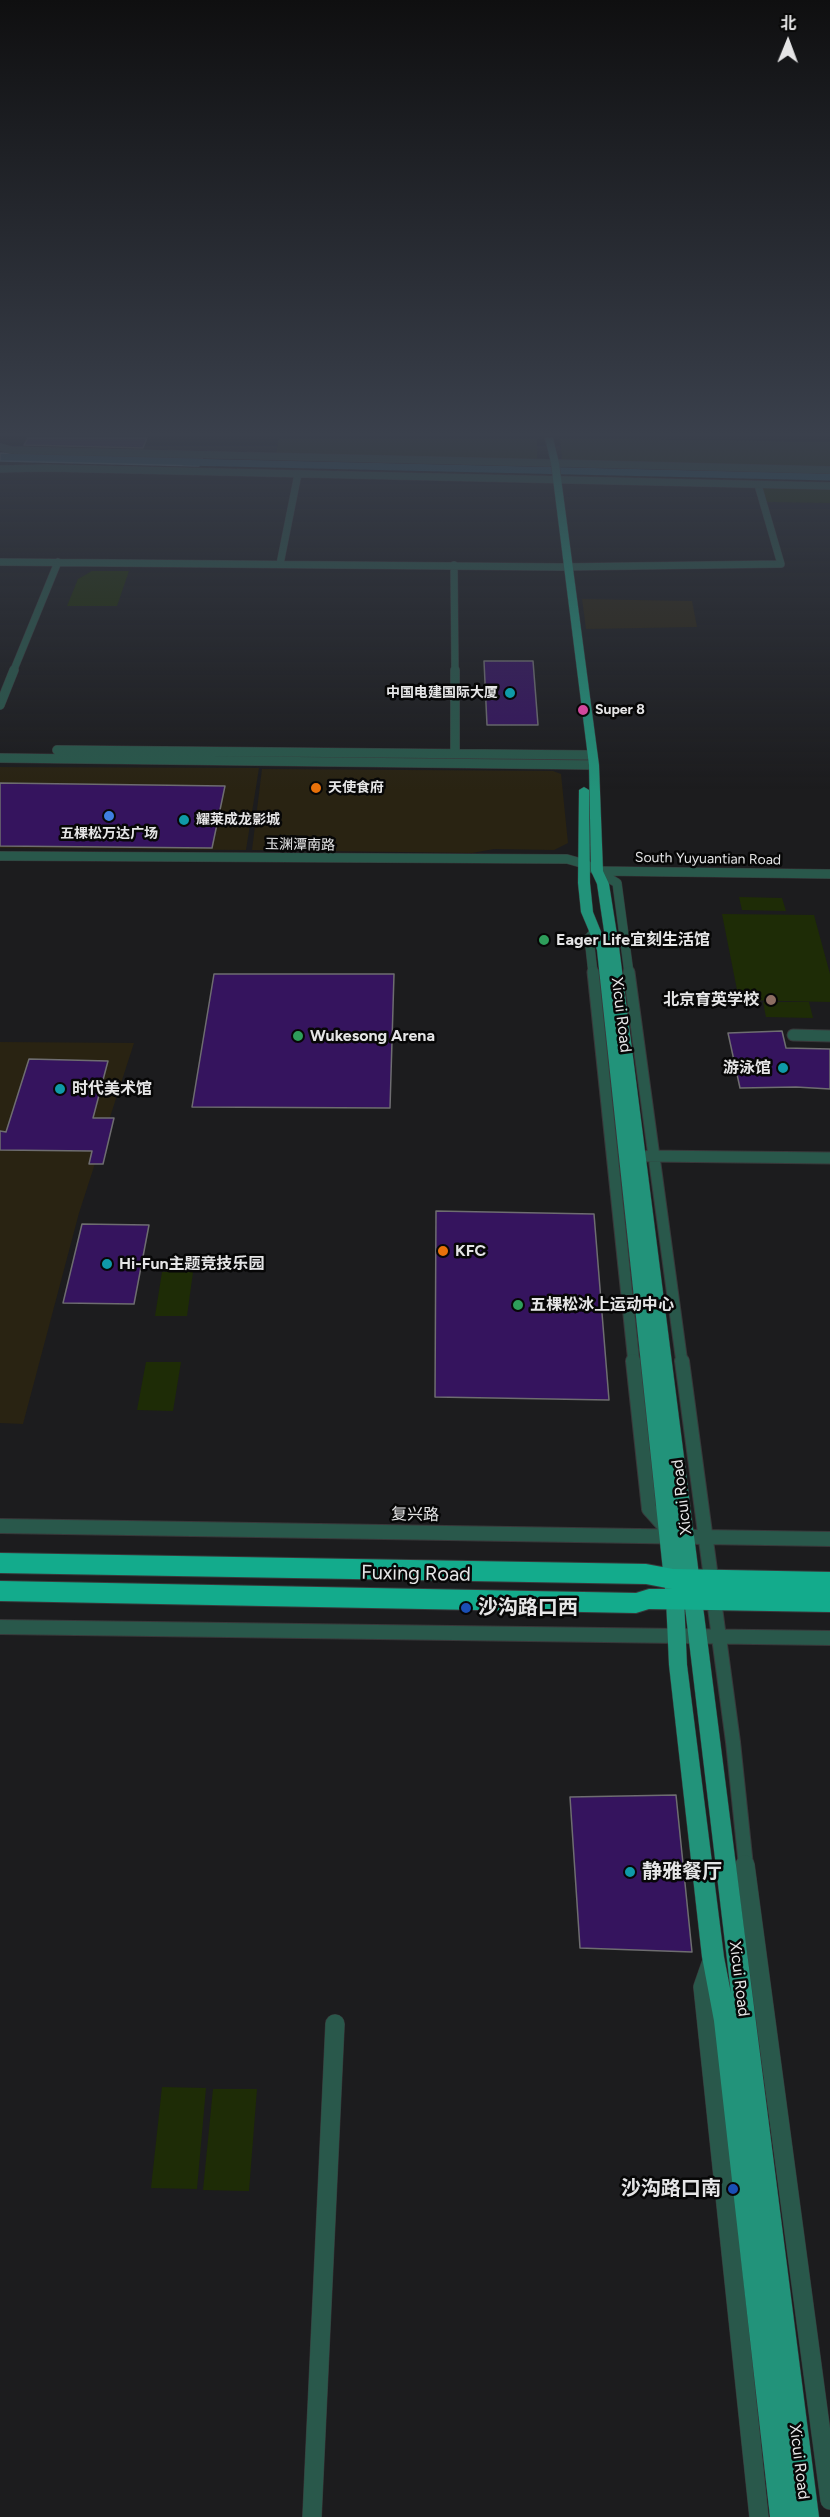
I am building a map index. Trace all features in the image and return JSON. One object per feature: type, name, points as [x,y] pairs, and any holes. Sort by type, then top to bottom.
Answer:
[{"type":"highway","name":"Fuxing Road","points":[[0,1563],[646,1574],[693,1590],[830,1602]]},
{"type":"highway","name":"Fuxing Road","points":[[0,1591],[636,1604],[693,1590],[830,1582]]},
{"type":"main road","name":"Xicui Road","points":[[564,555],[588,760],[587,912],[603,950],[639,1156],[806,2517]]},
{"type":"main road","name":"Xicui Road","points":[[639,1156],[668,1533],[693,1590]]},
{"type":"main road","name":"Xicui Road","points":[[697,1635],[678,1665],[713,1957],[725,2021],[783,2517]]},
{"type":"street","points":[[280,564],[282,555]]},
{"type":"street","points":[[0,562],[454,566],[781,564],[779,555]]},
{"type":"street","points":[[0,705],[58,562]]},
{"type":"street","points":[[454,566],[455,753]]},
{"type":"street","points":[[0,750],[455,753],[588,760]]},
{"type":"street","points":[[0,758],[588,760]]},
{"type":"street","name":"玉渊潭南路","points":[[0,856],[567,859],[589,868]]},
{"type":"street","name":"玉渊潭南路","points":[[0,862],[589,868]]},
{"type":"street","points":[[589,868],[617,884],[639,1156],[705,1537],[693,1590],[697,1635],[733,1742],[738,1809],[830,2500]]},
{"type":"street","name":"South Yuyuantian Road","points":[[589,868],[830,874]]},
{"type":"street","points":[[596,931],[589,938],[649,1509],[668,1533]]},
{"type":"street","points":[[793,1035],[830,1036]]},
{"type":"street","points":[[639,1156],[830,1158]]},
{"type":"street","name":"复兴路","points":[[0,1526],[668,1533],[687,1537],[830,1539]]},
{"type":"street","points":[[0,1627],[830,1638]]},
{"type":"street","points":[[713,1957],[703,1987],[759,2517]]},
{"type":"street","points":[[312,2517],[335,2024]]},
{"type":"shaded area","points":[[582,599],[692,601],[697,627],[586,629]]},
{"type":"shaded area","name":"五棵松万达广场","points":[[0,767],[259,768],[246,850],[0,848]]},
{"type":"shaded area","points":[[262,769],[553,771],[561,774],[568,843],[554,850],[494,849],[472,853],[252,850]]},
{"type":"shaded area","points":[[0,1042],[134,1043],[79,1213],[23,1424],[0,1423]]},
{"type":"green space","points":[[92,571],[129,571],[117,606],[67,606],[78,579]]},
{"type":"green space","points":[[739,897],[782,898],[786,911],[742,910]]},
{"type":"green space","points":[[722,914],[814,915],[830,974],[830,1002],[739,1000]]},
{"type":"green space","points":[[763,1002],[809,1002],[813,1018],[766,1017]]},
{"type":"green space","points":[[162,1272],[193,1272],[187,1316],[155,1316]]},
{"type":"green space","points":[[146,1362],[181,1362],[173,1411],[137,1410]]},
{"type":"green space","points":[[162,2087],[206,2088],[197,2189],[151,2188]]},
{"type":"green space","points":[[213,2089],[257,2089],[249,2191],[203,2190]]},
{"type":"building","name":"中国电建国际大厦","points":[[484,661],[533,661],[538,725],[487,725]]},
{"type":"building","name":"五棵松万达广场","points":[[0,783],[225,786],[212,848],[0,846]]},
{"type":"building","name":"Wukesong Arena","points":[[214,974],[394,974],[390,1108],[192,1107]]},
{"type":"building","name":"游泳馆","points":[[782,1031],[786,1048],[830,1049],[830,1089],[740,1088],[728,1033]]},
{"type":"building","name":"时代美术馆","points":[[29,1059],[108,1061],[93,1118],[114,1118],[103,1164],[89,1164],[92,1151],[0,1150],[0,1131],[6,1132]]},
{"type":"building","name":"五棵松冰上运动中心","points":[[436,1211],[594,1214],[609,1400],[435,1397]]},
{"type":"building","name":"Hi-Fun主题竞技乐园","points":[[82,1224],[149,1225],[134,1304],[63,1303]]},
{"type":"building","name":"静雅餐厅","points":[[676,1795],[692,1952],[580,1948],[570,1797]]},
{"type":"place","name":"中国电建国际大厦","points":[[510,693]]},
{"type":"place","name":"Super 8","points":[[583,710]]},
{"type":"place","name":"天使食府","points":[[316,788]]},
{"type":"place","name":"五棵松万达广场","points":[[109,816]]},
{"type":"place","name":"耀莱成龙影城","points":[[184,820]]},
{"type":"place","name":"Eager Life宜刻生活馆","points":[[544,940]]},
{"type":"place","name":"北京育英学校","points":[[771,1000]]},
{"type":"place","name":"Wukesong Arena","points":[[298,1036]]},
{"type":"place","name":"游泳馆","points":[[783,1068]]},
{"type":"place","name":"时代美术馆","points":[[60,1089]]},
{"type":"place","name":"KFC","points":[[443,1251]]},
{"type":"place","name":"Hi-Fun主题竞技乐园","points":[[107,1264]]},
{"type":"place","name":"五棵松冰上运动中心","points":[[518,1305]]},
{"type":"place","name":"沙沟路口西","points":[[466,1608]]},
{"type":"place","name":"静雅餐厅","points":[[630,1872]]},
{"type":"place","name":"沙沟路口南","points":[[733,2189]]}]
